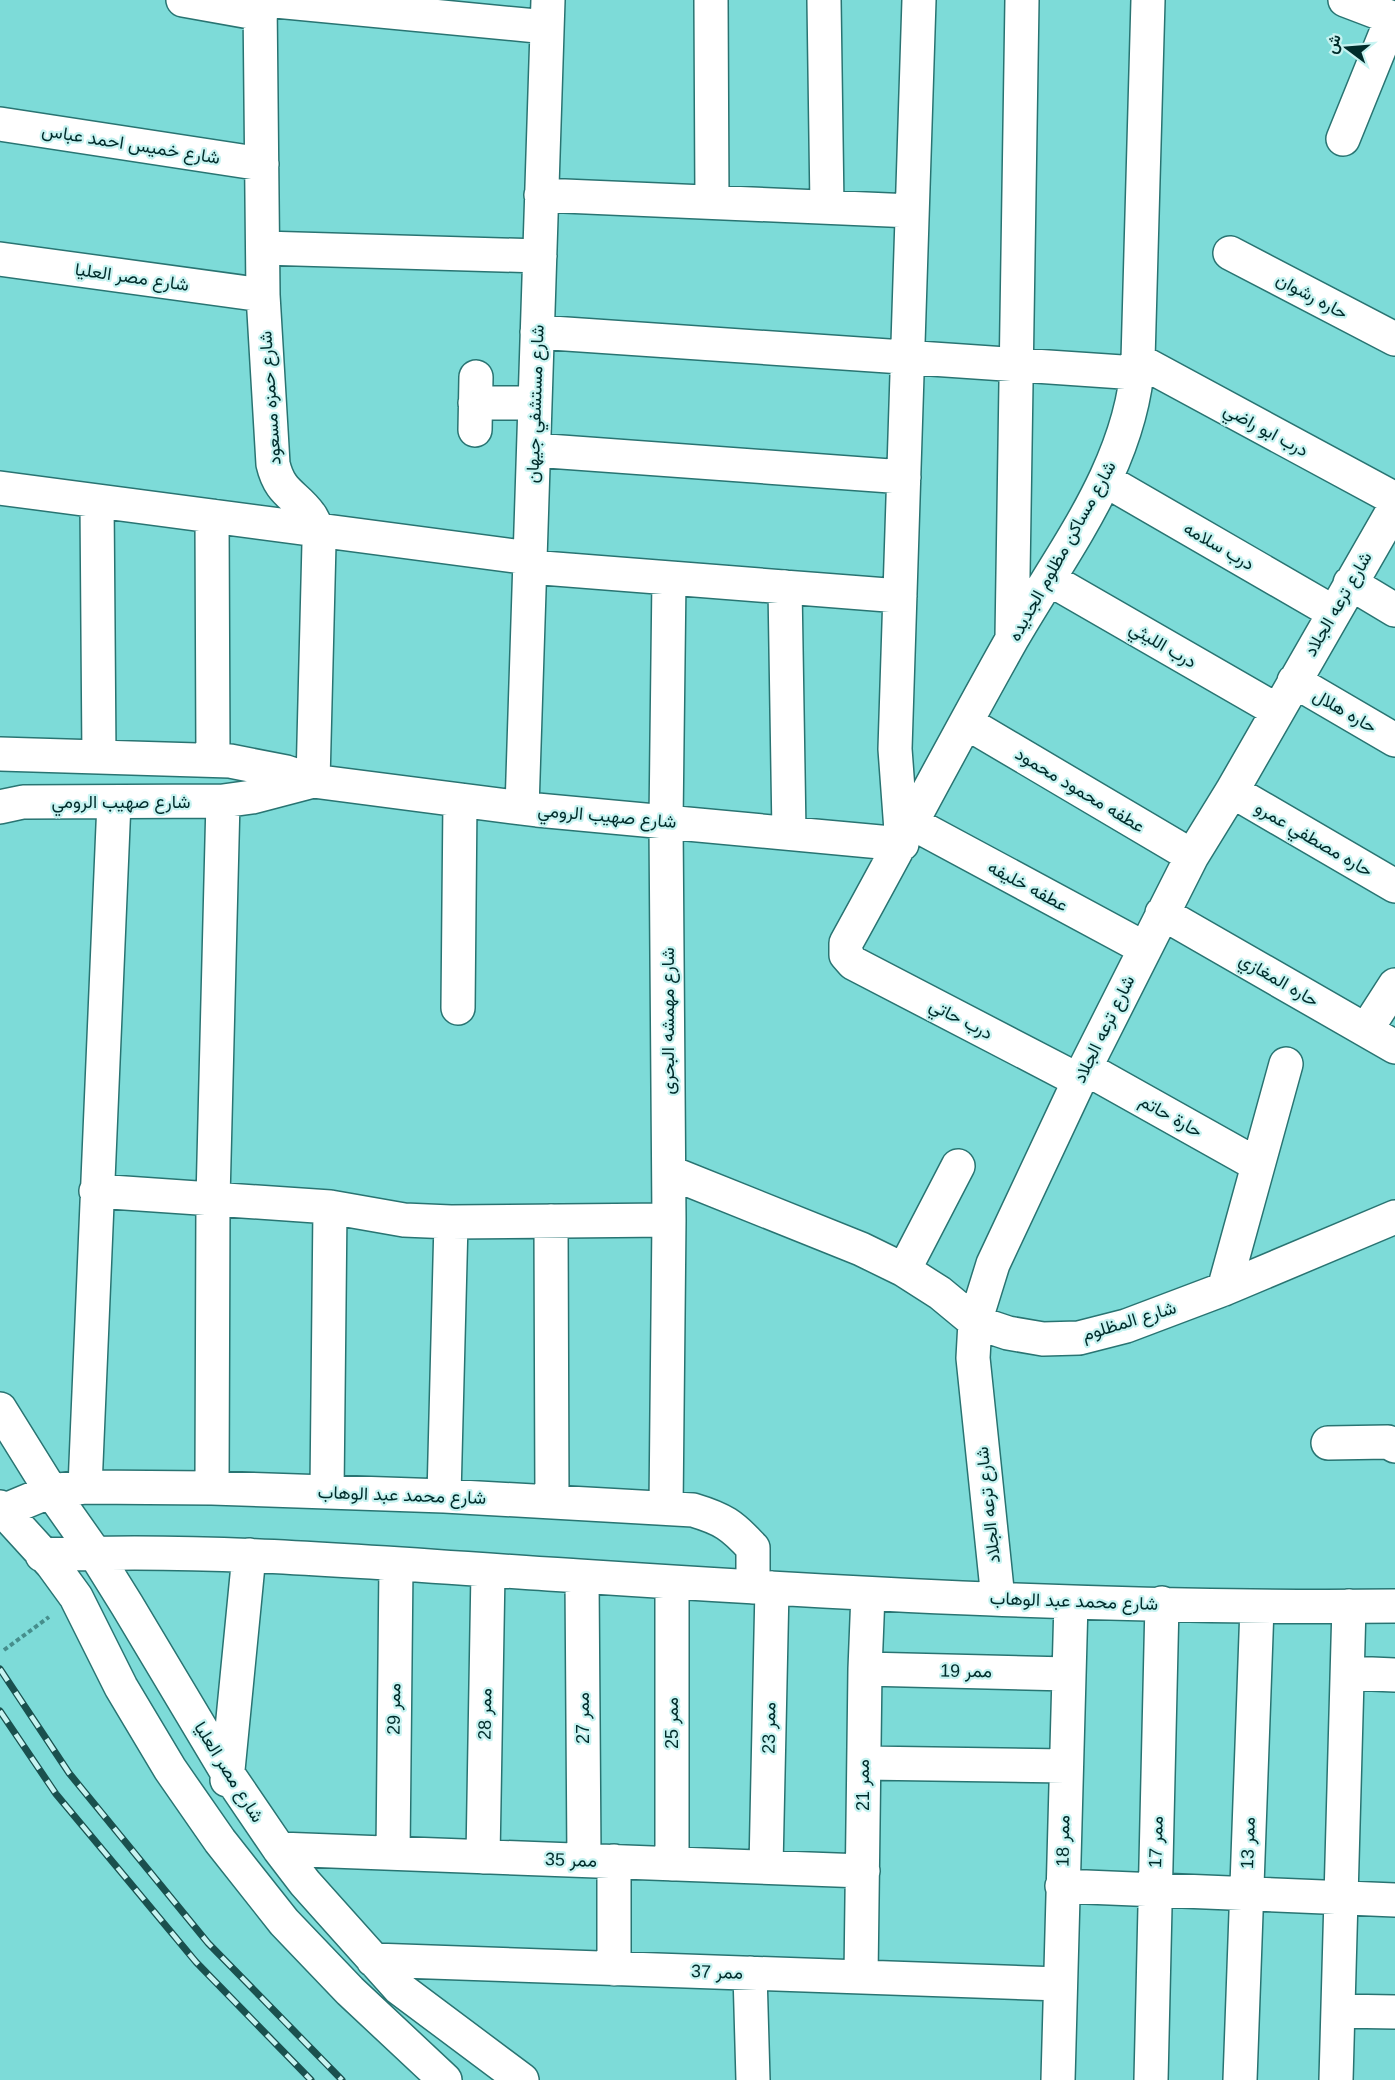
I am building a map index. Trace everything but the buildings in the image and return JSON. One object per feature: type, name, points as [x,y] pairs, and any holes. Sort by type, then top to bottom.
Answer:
[{"type":"street","points":[[183,0],[262,5],[547,14]]},
{"type":"street","points":[[711,0],[712,202]]},
{"type":"street","points":[[824,0],[827,207]]},
{"type":"street","points":[[907,833],[895,749],[919,0]]},
{"type":"street","points":[[1012,639],[1022,0]]},
{"type":"street","name":"شارع مساكن مظلوم الجديده","points":[[846,955],[846,943],[1012,639],[1105,480],[1126,428],[1138,367],[1148,0]]},
{"type":"street","points":[[1343,139],[1394,18],[1345,0]]},
{"type":"street","name":"شارع حمزه مسعود","points":[[262,5],[263,295],[273,464],[276,478],[310,515],[317,530]]},
{"type":"street","name":"شارع مستشفي جيهان","points":[[522,808],[547,14]]},
{"type":"street","name":"شارع خميس احمد عباس","points":[[0,124],[262,164]]},
{"type":"street","points":[[541,195],[912,211]]},
{"type":"street","points":[[263,248],[540,256]]},
{"type":"street","name":"حاره رشوان","points":[[1230,253],[1395,339]]},
{"type":"street","name":"شارع مصر العليا","points":[[0,259],[263,295]]},
{"type":"street","points":[[537,332],[1016,365],[1138,367]]},
{"type":"street","name":"درب ابو راضي","points":[[1138,367],[1395,499]]},
{"type":"street","points":[[475,403],[535,403]]},
{"type":"street","points":[[534,450],[904,477]]},
{"type":"street","name":"درب سلامه","points":[[1105,480],[1333,612]]},
{"type":"street","points":[[0,488],[317,530],[530,562],[669,578],[900,596]]},
{"type":"street","points":[[97,501],[99,757]]},
{"type":"street","name":"شارع ترعه الجلاد","points":[[998,1599],[973,1358],[975,1322],[993,1264],[1081,1074],[1192,856],[1232,791],[1395,507]]},
{"type":"street","points":[[212,516],[213,760]]},
{"type":"street","points":[[313,782],[319,543],[317,530]]},
{"type":"street","name":"شارع مهمشه البحرى","points":[[666,1508],[669,1172],[666,822],[669,578]]},
{"type":"street","name":"درب الليثي","points":[[1049,579],[1278,711]]},
{"type":"street","points":[[1350,583],[1395,610]]},
{"type":"street","points":[[785,587],[789,833]]},
{"type":"street","name":"حاره هلال","points":[[1294,681],[1395,740]]},
{"type":"street","name":"عطفه محمود محمود","points":[[967,723],[1192,856]]},
{"type":"street","name":"شارع صهيب الرومي","points":[[0,754],[213,760],[260,765],[313,782],[522,808],[789,833],[907,833]]},
{"type":"street","name":"شارع صهيب الرومي","points":[[0,807],[23,802],[223,801],[252,797],[313,782]]},
{"type":"street","name":"حاره مصطفي عمرو","points":[[1232,791],[1395,886]]},
{"type":"street","points":[[458,1008],[460,800]]},
{"type":"street","points":[[212,1488],[213,1199],[223,801]]},
{"type":"street","points":[[85,1487],[114,802]]},
{"type":"street","name":"عطفه خليفه","points":[[907,833],[1144,948]]},
{"type":"street","name":"حاره المغازي","points":[[1162,913],[1395,1047]]},
{"type":"street","name":"درب حاتي","points":[[846,955],[853,963],[1081,1074]]},
{"type":"street","points":[[1366,1030],[1395,985]]},
{"type":"street","points":[[1224,1289],[1286,1064]]},
{"type":"street","name":"حارة حاتم","points":[[1081,1074],[1258,1165]]},
{"type":"street","points":[[904,1270],[958,1166]]},
{"type":"street","name":"شارع المظلوم","points":[[669,1172],[861,1249],[904,1270],[940,1293],[975,1322],[1008,1333],[1043,1339],[1078,1338],[1126,1326],[1224,1289],[1395,1216]]},
{"type":"street","points":[[96,1191],[330,1207],[404,1220],[451,1222],[669,1220]]},
{"type":"street","points":[[327,1492],[330,1207]]},
{"type":"street","points":[[551,1221],[552,1502]]},
{"type":"street","points":[[444,1496],[451,1222]]},
{"type":"street","name":"شارع مصر العليا","points":[[0,1409],[51,1491],[94,1552],[228,1774],[305,1883],[399,1988],[522,2080]]},
{"type":"street","points":[[1328,1443],[1388,1442],[1395,1446]]},
{"type":"street","name":"شارع محمد عبد الوهاب","points":[[2,1509],[51,1491],[85,1487],[212,1488],[444,1496],[693,1510],[718,1518],[737,1531],[753,1548],[763,1588]]},
{"type":"street","points":[[2,1509],[76,1597],[121,1687],[170,1770],[220,1841],[284,1922],[350,1991],[445,2080]]},
{"type":"street","name":"شارع محمد عبد الوهاب","points":[[42,1554],[94,1552],[249,1555],[867,1594],[1071,1602],[1257,1607],[1395,1605]]},
{"type":"street","points":[[220,1841],[249,1555]]},
{"type":"street","name":"ممر 29","points":[[393,1853],[396,1564]]},
{"type":"street","name":"ممر 28","points":[[483,1857],[488,1571]]},
{"type":"street","name":"ممر 27","points":[[582,1577],[599,1861],[614,1969]]},
{"type":"street","name":"ممر 25","points":[[672,1582],[672,1864]]},
{"type":"street","name":"ممر 23","points":[[763,1588],[766,1867]]},
{"type":"street","name":"ممر 21","points":[[861,1977],[867,1594]]},
{"type":"street","name":"ممر 18","points":[[1058,2080],[1071,1602]]},
{"type":"street","name":"ممر 17","points":[[1151,2080],[1162,1604]]},
{"type":"street","points":[[1336,2080],[1349,1672],[1349,1606]]},
{"type":"street","name":"ممر 13","points":[[1240,2080],[1257,1607]]},
{"type":"street","name":"ممر 19","points":[[865,1669],[1068,1674]]},
{"type":"street","points":[[1349,1672],[1395,1675]]},
{"type":"street","points":[[864,1763],[1065,1766]]},
{"type":"street","name":"ممر 35","points":[[279,1849],[863,1871]]},
{"type":"street","points":[[1062,1886],[1395,1900]]},
{"type":"street","name":"ممر 37","points":[[374,1960],[1060,1984]]},
{"type":"street","points":[[750,1973],[753,2080]]},
{"type":"street","points":[[1338,2011],[1395,2012]]},
{"type":"path","points":[[4,1650],[76,1597]]},
{"type":"railway","points":[[0,1669],[69,1773],[208,1943],[342,2080]]},
{"type":"railway","points":[[0,1711],[56,1794],[196,1962],[311,2080]]}]
